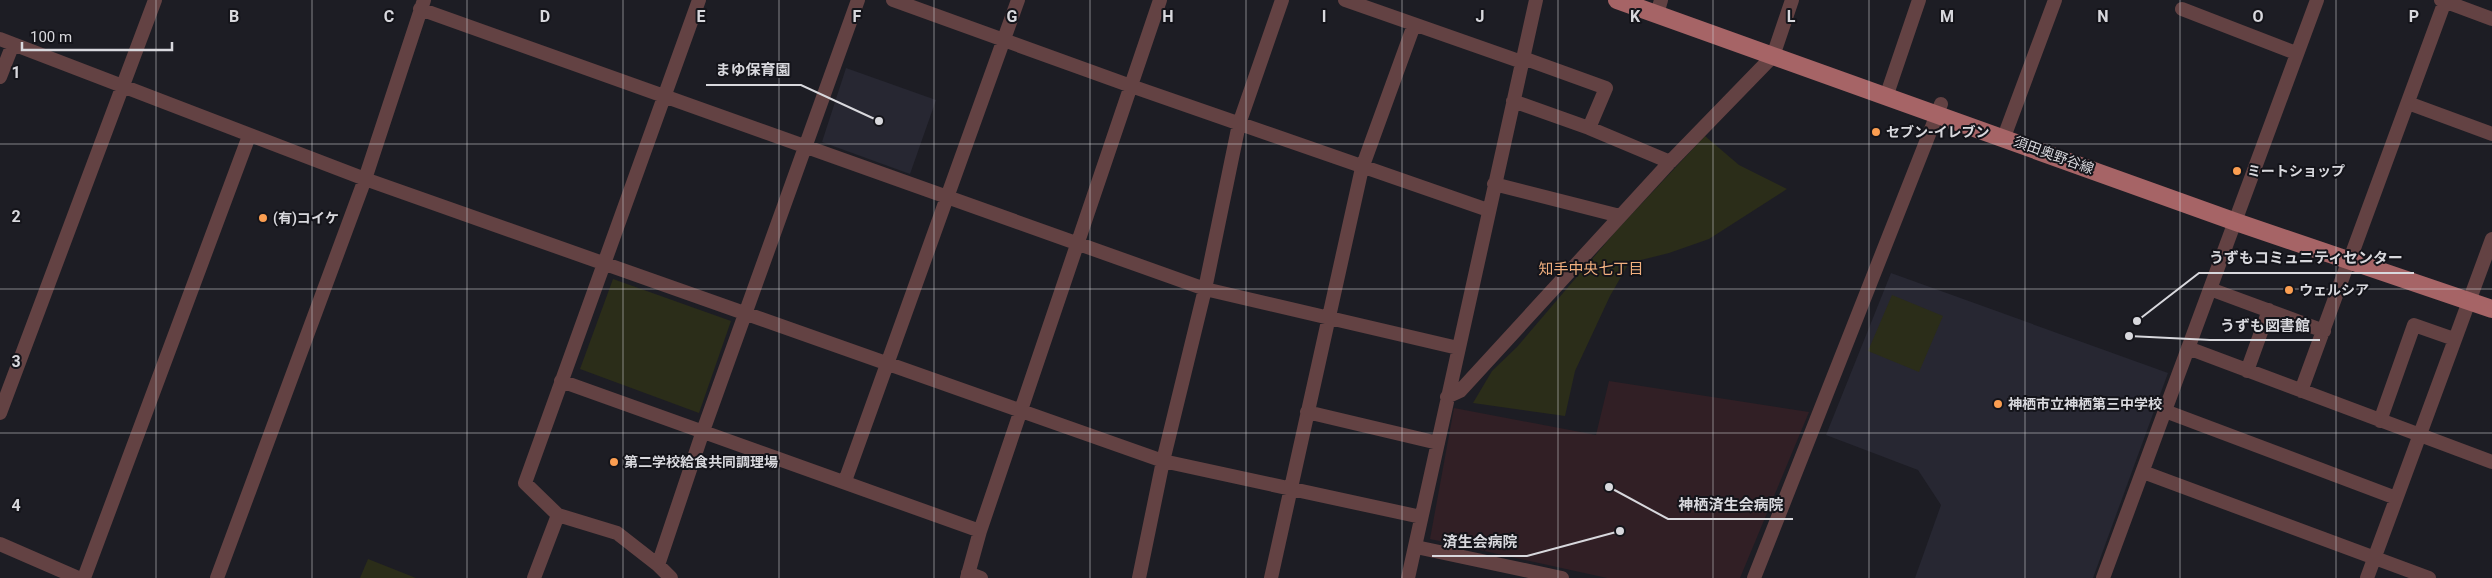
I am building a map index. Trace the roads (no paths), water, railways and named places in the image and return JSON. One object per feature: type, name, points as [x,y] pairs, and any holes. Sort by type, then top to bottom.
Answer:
[{"type":"main road","name":"須田奥野谷線","points":[[1617,0],[1657,4],[1775,51],[2238,216],[2470,296],[2492,299]]},
{"type":"main road","name":"須田奥野谷線","points":[[2470,296],[2492,309]]},
{"type":"street","points":[[0,413],[121,86],[155,0]]},
{"type":"street","points":[[671,578],[658,565],[617,533],[558,515],[525,483],[560,381],[699,0]]},
{"type":"street","points":[[658,565],[703,431],[858,0]]},
{"type":"street","points":[[893,0],[1362,168],[1488,210]]},
{"type":"street","points":[[845,481],[1018,0]]},
{"type":"street","points":[[972,576],[980,531],[1160,0]]},
{"type":"street","points":[[1139,578],[1163,460],[1205,289],[1239,124],[1282,0]]},
{"type":"street","points":[[1345,0],[1414,25],[1606,88],[1589,128]]},
{"type":"street","points":[[1408,578],[1536,0]]},
{"type":"street","points":[[1447,397],[1460,391],[1670,162],[1775,51],[1792,0]]},
{"type":"street","points":[[1887,91],[1919,0]]},
{"type":"street","points":[[2006,132],[2055,0]]},
{"type":"street","points":[[2103,578],[2317,0]]},
{"type":"street","points":[[2301,391],[2408,103],[2443,1],[2492,19]]},
{"type":"street","points":[[217,578],[365,179],[422,5],[664,96],[1205,289],[1458,348]]},
{"type":"street","points":[[2182,9],[2296,53]]},
{"type":"street","points":[[1271,578],[1362,168],[1414,25]]},
{"type":"street","points":[[0,77],[6,42],[365,179],[1163,460],[1421,517]]},
{"type":"street","points":[[1513,101],[1589,128],[1670,162]]},
{"type":"street","points":[[2408,103],[2492,134]]},
{"type":"street","points":[[1754,578],[1939,109]]},
{"type":"street","points":[[84,578],[249,136]]},
{"type":"street","points":[[1494,184],[1620,216]]},
{"type":"street","points":[[2367,578],[2492,239]]},
{"type":"street","points":[[2210,289],[2324,331]]},
{"type":"street","points":[[2247,371],[2269,310]]},
{"type":"street","points":[[2380,421],[2414,324],[2454,339]]},
{"type":"street","points":[[2188,348],[2492,462]]},
{"type":"street","points":[[560,381],[845,481],[980,531]]},
{"type":"street","points":[[2165,411],[2396,498]]},
{"type":"street","points":[[1307,412],[1438,443]]},
{"type":"street","points":[[2143,472],[2430,578]]},
{"type":"street","points":[[534,578],[558,515]]},
{"type":"street","points":[[0,544],[78,578]]},
{"type":"street","points":[[1416,547],[1511,573],[1555,577]]},
{"type":"place","name":"まゆ保育園","points":[[879,121]]},
{"type":"place","name":"セブン-イレブン","points":[[1876,132]]},
{"type":"place","name":"ミートショップ","points":[[2237,171]]},
{"type":"place","name":"(有)コイケ","points":[[263,218]]},
{"type":"place","name":"ウェルシア","points":[[2289,290]]},
{"type":"place","name":"うずもコミュニティセンター","points":[[2137,321]]},
{"type":"place","name":"うずも図書館","points":[[2129,336]]},
{"type":"place","name":"神栖市立神栖第三中学校","points":[[1998,404]]},
{"type":"place","name":"第二学校給食共同調理場","points":[[614,462]]},
{"type":"place","name":"神栖済生会病院","points":[[1609,487]]},
{"type":"place","name":"済生会病院","points":[[1620,531]]},
{"type":"district","name":"知手中央七丁目","points":[[1591,269]]}]
